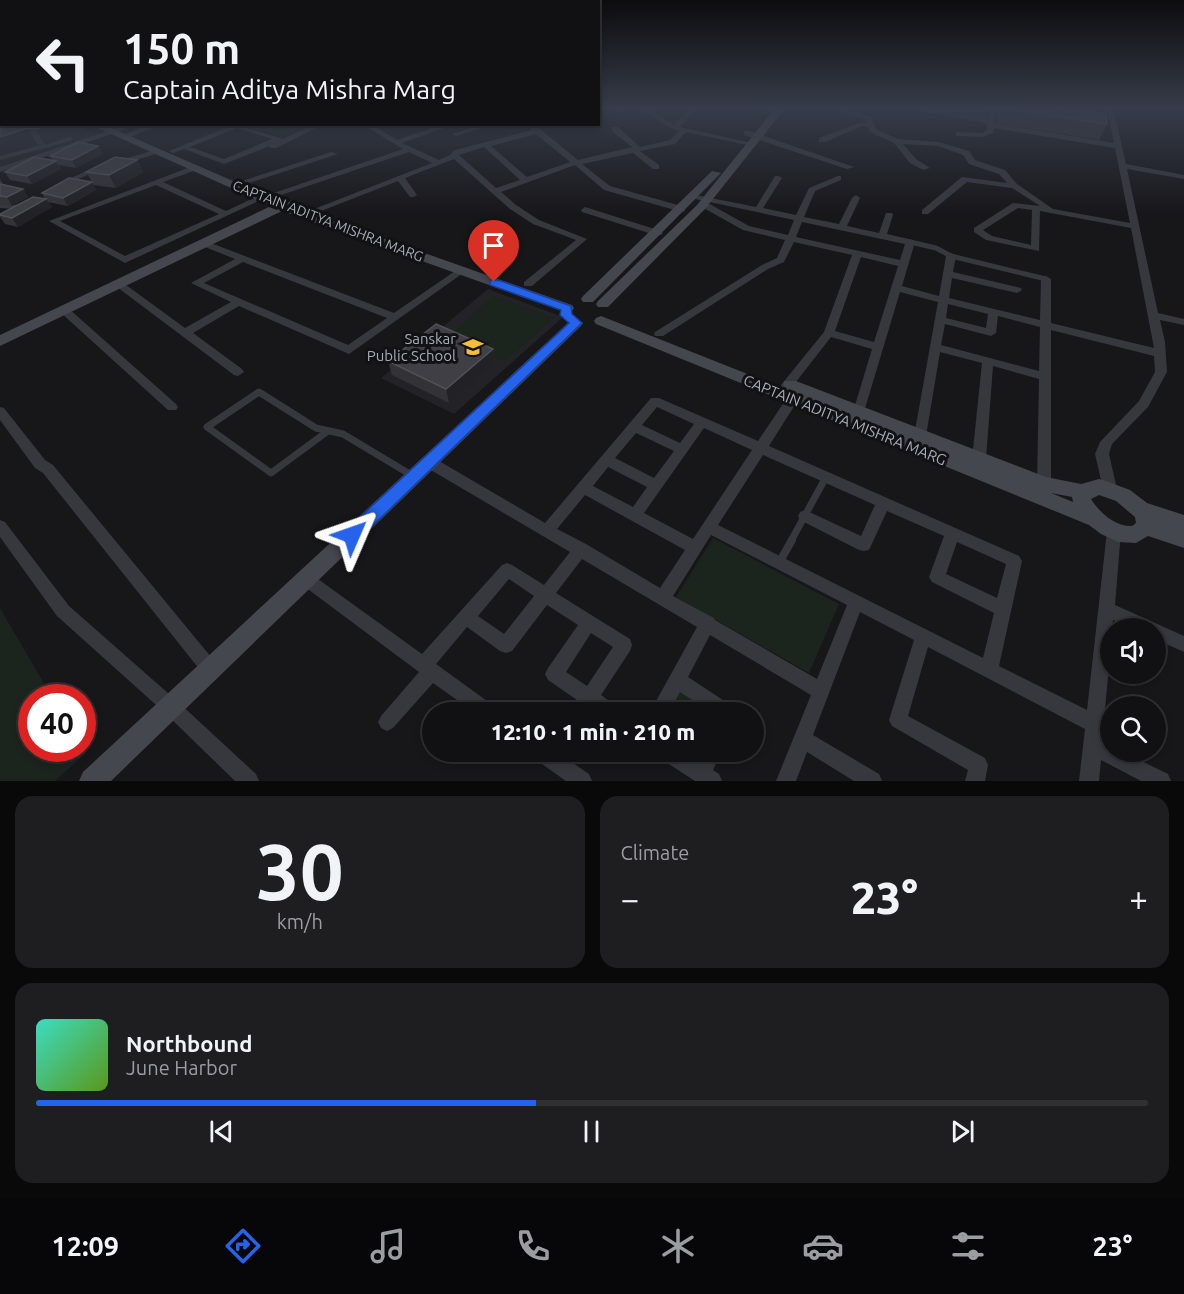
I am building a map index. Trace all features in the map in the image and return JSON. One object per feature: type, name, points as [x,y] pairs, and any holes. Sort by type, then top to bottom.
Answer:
[{"type":"street","points":[[0,170],[82,143]]},
{"type":"street","name":"CAPTAIN ADITYA MISHRA MARG","points":[[141,143],[193,168],[461,271],[659,334],[1090,517],[1114,531]]},
{"type":"street","name":"CAPTAIN ADITYA MISHRA MARG","points":[[161,143],[179,149],[266,196]]},
{"type":"street","points":[[179,149],[193,143]]},
{"type":"street","points":[[179,149],[224,162],[268,143]]},
{"type":"street","points":[[219,172],[280,143]]},
{"type":"street","points":[[397,143],[439,163]]},
{"type":"street","points":[[313,211],[492,143]]},
{"type":"street","points":[[552,143],[607,188],[682,208]]},
{"type":"street","points":[[630,143],[656,167]]},
{"type":"street","points":[[495,191],[574,163],[663,143]]},
{"type":"street","points":[[92,781],[414,477],[701,200],[746,143]]},
{"type":"street","points":[[765,143],[850,167]]},
{"type":"street","points":[[899,143],[913,161],[927,168]]},
{"type":"street","points":[[931,143],[966,153],[972,162],[1002,172],[1014,186],[1052,211]]},
{"type":"street","points":[[1104,143],[1118,146],[1153,315],[1161,372],[1144,404],[1106,442],[1102,454],[1110,489],[1125,495],[1142,517],[1184,539]]},
{"type":"street","points":[[486,145],[525,180]]},
{"type":"street","points":[[193,168],[53,221],[125,260],[266,196],[410,149]]},
{"type":"street","points":[[243,182],[334,154]]},
{"type":"street","points":[[455,156],[495,191],[536,222],[582,239],[528,284]]},
{"type":"street","points":[[1122,166],[1184,177]]},
{"type":"street","points":[[400,177],[413,195]]},
{"type":"street","points":[[758,210],[778,178]]},
{"type":"street","points":[[659,334],[765,267],[781,260],[812,190],[838,178]]},
{"type":"street","points":[[925,212],[966,179],[1014,186]]},
{"type":"street","points":[[156,182],[227,214]]},
{"type":"street","points":[[842,228],[856,198]]},
{"type":"street","points":[[701,200],[746,228],[903,264]]},
{"type":"street","points":[[588,310],[682,208],[701,200],[910,242],[859,412]]},
{"type":"street","points":[[0,341],[284,204]]},
{"type":"street","name":"CAPTAIN ADITYA MISHRA MARG","points":[[284,204],[313,211],[528,284],[790,391],[859,412],[1044,484],[1083,492],[1090,488],[1110,489]]},
{"type":"street","points":[[1036,208],[1036,249],[989,238],[977,230],[1016,205],[1036,208],[1134,226]]},
{"type":"street","points":[[585,210],[657,233]]},
{"type":"street","points":[[882,236],[889,215]]},
{"type":"street","points":[[203,243],[396,317]]},
{"type":"street","points":[[663,597],[761,448],[790,391],[829,333],[857,254]]},
{"type":"street","points":[[920,436],[951,256]]},
{"type":"street","points":[[243,258],[196,283],[349,350],[461,271]]},
{"type":"street","points":[[948,274],[1017,290]]},
{"type":"street","points":[[1044,484],[1046,279]]},
{"type":"street","points":[[118,284],[238,372]]},
{"type":"street","points":[[896,288],[1160,353]]},
{"type":"street","points":[[185,333],[238,302]]},
{"type":"street","points":[[64,310],[172,406]]},
{"type":"street","points":[[941,320],[991,333],[993,312]]},
{"type":"street","points":[[1153,315],[1184,322]]},
{"type":"street","points":[[829,333],[879,347]]},
{"type":"street","points":[[936,347],[1046,377]]},
{"type":"street","points":[[979,459],[988,362]]},
{"type":"street","points":[[548,530],[655,401],[1014,561],[989,670]]},
{"type":"street","points":[[0,411],[40,464],[48,469],[210,669]]},
{"type":"street","points":[[635,515],[702,422]]},
{"type":"street","points":[[634,427],[682,449]]},
{"type":"street","points":[[607,460],[656,485]]},
{"type":"street","points":[[429,462],[821,691]]},
{"type":"street","points":[[584,487],[696,548]]},
{"type":"street","points":[[1083,492],[1081,499],[1083,507],[1090,517]]},
{"type":"street","points":[[805,516],[864,545],[883,503]]},
{"type":"street","points":[[1142,517],[1184,523]]},
{"type":"street","points":[[1089,781],[1114,531],[1130,534],[1142,517]]},
{"type":"street","points":[[0,526],[63,611],[171,707],[249,781]]},
{"type":"street","points":[[709,527],[1095,724]]},
{"type":"street","points":[[952,534],[937,577],[1003,609]]},
{"type":"street","points":[[466,617],[506,645],[581,549]]},
{"type":"street","points":[[387,722],[466,617],[507,570],[624,645],[588,702]]},
{"type":"street","points":[[306,579],[474,702]]},
{"type":"street","points":[[786,781],[856,602]]},
{"type":"street","points":[[1106,609],[1127,618]]},
{"type":"street","points":[[581,702],[554,674],[589,623]]},
{"type":"street","points":[[665,702],[708,623]]},
{"type":"street","points":[[923,636],[898,720],[978,765],[975,781]]},
{"type":"street","points":[[1166,636],[1184,644]]},
{"type":"street","points":[[677,680],[711,702]]},
{"type":"street","points":[[802,739],[872,781]]},
{"type":"street","points":[[1093,746],[1161,781]]},
{"type":"street","points":[[559,762],[582,781]]},
{"type":"street","points":[[683,762],[706,777],[710,762]]},
{"type":"lane","points":[[0,158],[54,143]]},
{"type":"lane","points":[[119,163],[155,152]]},
{"type":"lane","points":[[62,184],[102,167]]},
{"type":"lane","points":[[0,207],[13,209],[23,204]]},
{"type":"lane","points":[[910,242],[936,248],[951,256],[1046,279]]},
{"type":"lane","points":[[328,431],[271,473],[207,427],[259,392],[316,428],[344,434],[414,477]]},
{"type":"lane","points":[[779,563],[826,477]]},
{"type":"shaded area","points":[[0,143],[69,143],[0,167]]},
{"type":"shaded area","name":"Sanskar Public School","points":[[488,289],[563,317],[454,414],[381,378]]},
{"type":"shaded area","points":[[493,296],[554,318],[504,362],[450,336]]},
{"type":"shaded area","points":[[713,538],[839,604],[809,673],[676,597]]},
{"type":"shaded area","points":[[0,608],[44,684],[18,684],[18,762],[76,762],[55,781],[0,781]]},
{"type":"shaded area","points":[[678,689],[699,702],[671,702]]},
{"type":"building","points":[[75,143],[98,146],[72,160],[50,156]]},
{"type":"building","points":[[34,157],[56,161],[27,176],[5,172]]},
{"type":"building","points":[[115,157],[137,160],[109,175],[86,172]]},
{"type":"building","points":[[69,178],[92,182],[63,198],[42,193]]},
{"type":"building","points":[[0,184],[23,189],[7,197],[0,196]]},
{"type":"building","points":[[33,197],[46,199],[12,218],[0,215],[0,214]]},
{"type":"building","points":[[436,324],[493,349],[446,389],[388,361]]},
{"type":"place","name":"Sanskar Public School","points":[[473,347]]},
{"type":"route","points":[[352,535],[576,323],[566,315],[567,308],[494,282]]}]
